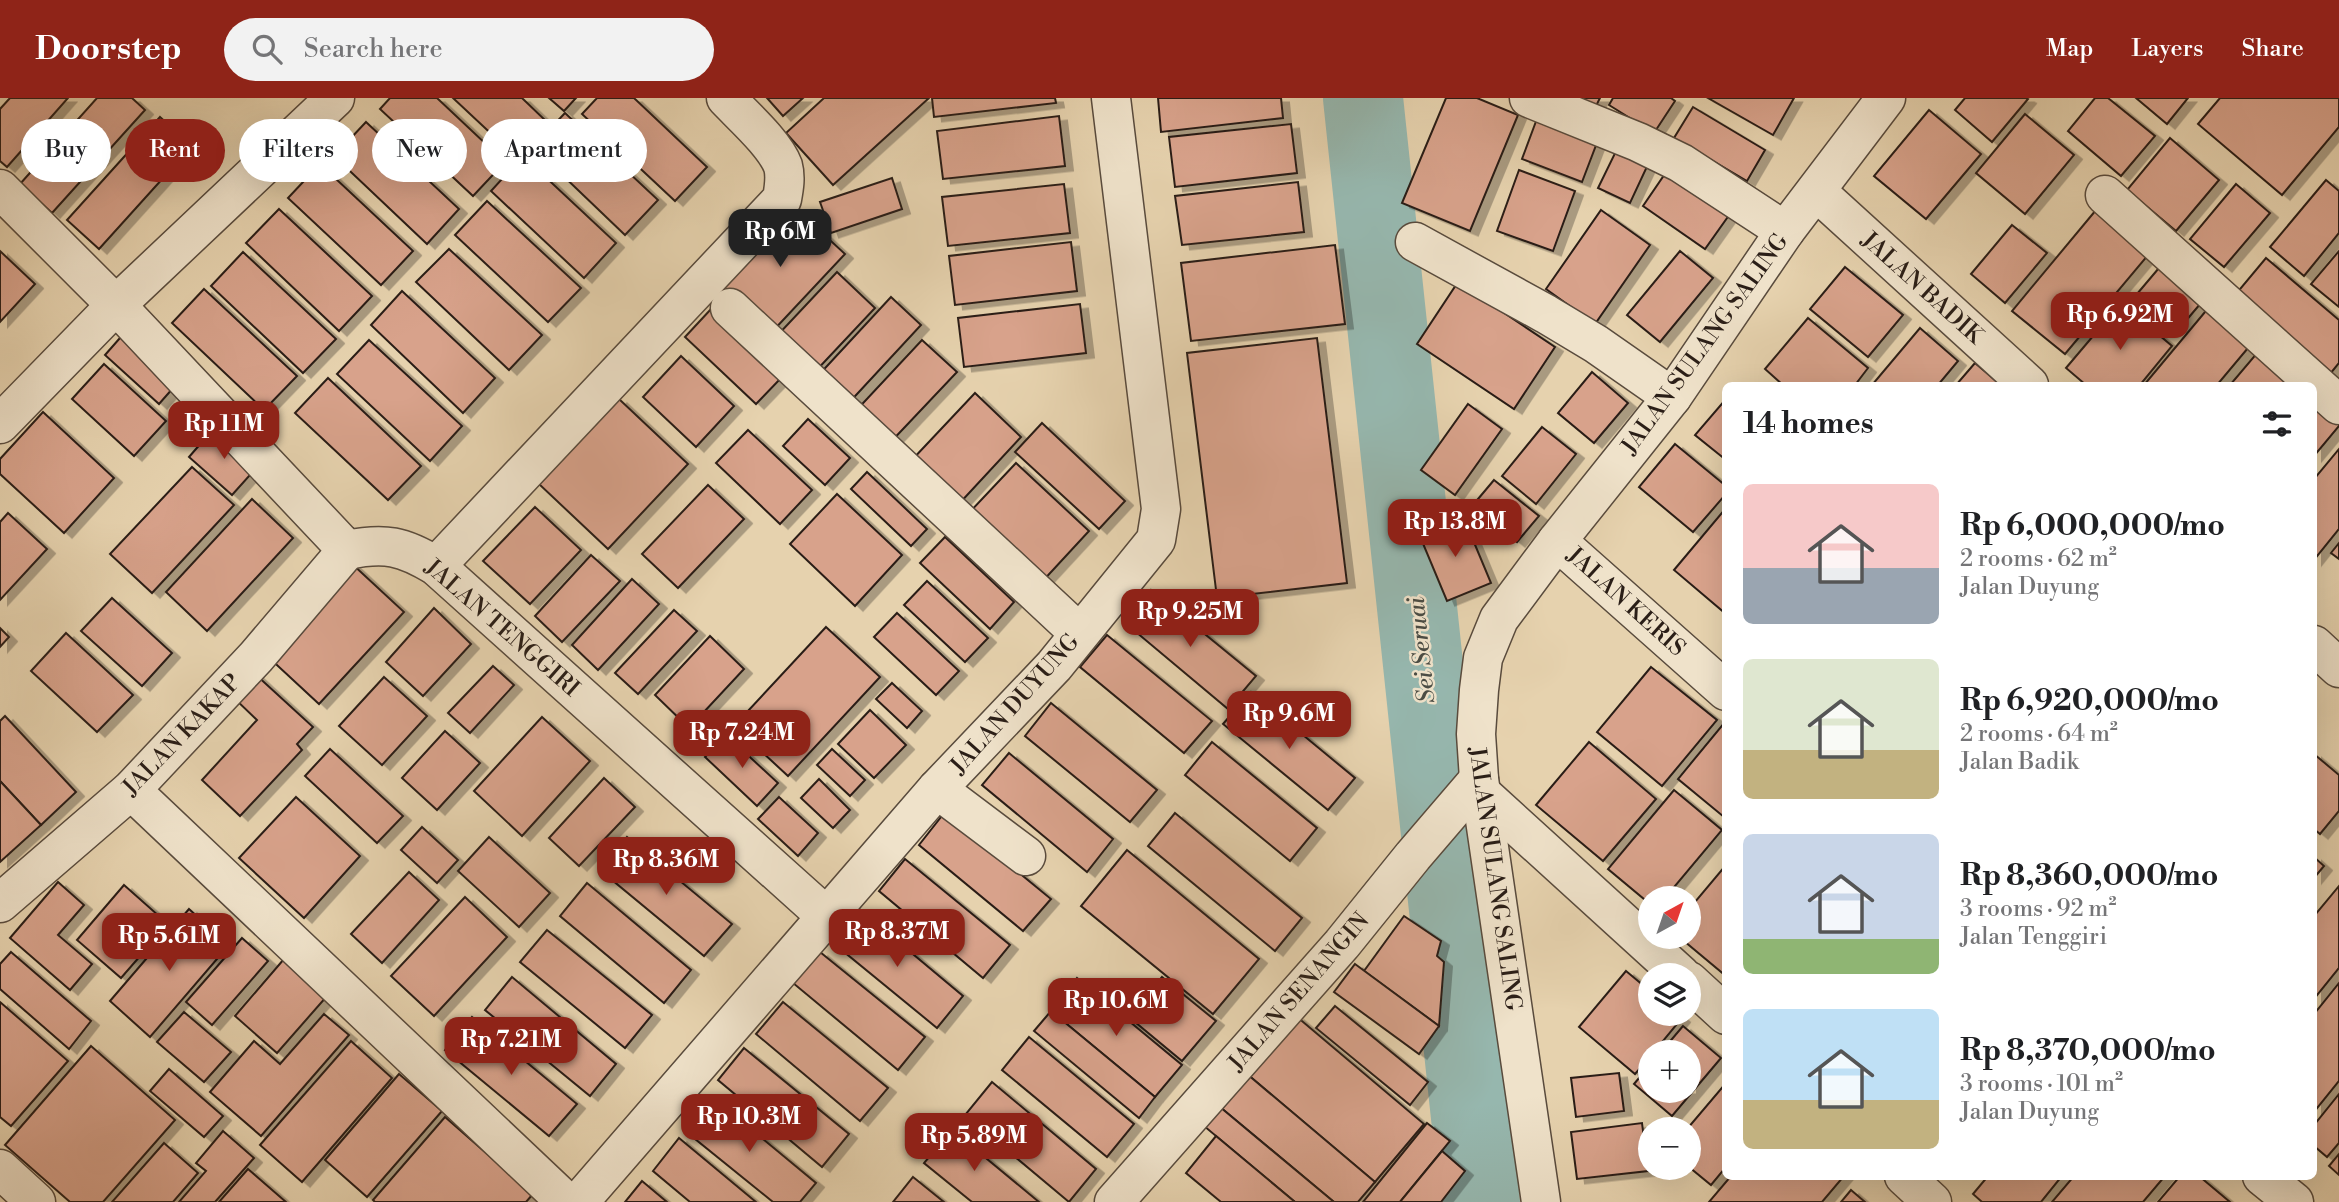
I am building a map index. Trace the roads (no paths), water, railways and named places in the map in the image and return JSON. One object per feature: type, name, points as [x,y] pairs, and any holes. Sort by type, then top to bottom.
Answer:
[{"type":"street","points":[[0,424],[116,305],[335,98]]},
{"type":"street","points":[[436,566],[782,199],[785,176],[782,164],[768,144],[726,98]]},
{"type":"street","name":"JALAN DUYUNG","points":[[579,1202],[937,789],[1054,666],[1156,540],[1160,524],[1159,495],[1111,98]]},
{"type":"street","points":[[1529,98],[1638,142],[1681,163],[1786,231]]},
{"type":"street","name":"JALAN SULANG SALING","points":[[1541,1202],[1474,790],[1483,658],[1499,619],[1557,541],[1672,397],[1786,231],[1886,98]]},
{"type":"street","points":[[0,189],[116,305],[347,550]]},
{"type":"street","name":"JALAN BADIK","points":[[1816,191],[2026,382]]},
{"type":"street","points":[[2105,195],[2336,396]]},
{"type":"street","points":[[1415,242],[1566,326],[1672,397]]},
{"type":"street","points":[[730,308],[1079,633]]},
{"type":"street","name":"JALAN KERIS","points":[[1557,541],[1722,687]]},
{"type":"street","name":"JALAN TENGGIRI","points":[[347,550],[372,545],[391,546],[412,551],[436,566],[826,916]]},
{"type":"street","name":"JALAN KAKAP","points":[[0,903],[131,790],[256,657],[347,550]]},
{"type":"street","points":[[2317,648],[2339,668]]},
{"type":"street","points":[[937,789],[1026,856]]},
{"type":"street","points":[[131,790],[566,1202]]},
{"type":"street","points":[[1474,790],[1668,963]]},
{"type":"street","name":"JALAN SENANGIN","points":[[1114,1202],[1342,944],[1413,856],[1474,790]]},
{"type":"street","points":[[1701,992],[1722,1011]]},
{"type":"street","points":[[0,1169],[36,1202]]},
{"type":"street","points":[[1908,1180],[1932,1202]]},
{"type":"street","points":[[2267,1180],[2294,1202]]},
{"type":"waterway","name":"Sei Seruai","points":[[1363,98],[1480,1202]]}]
